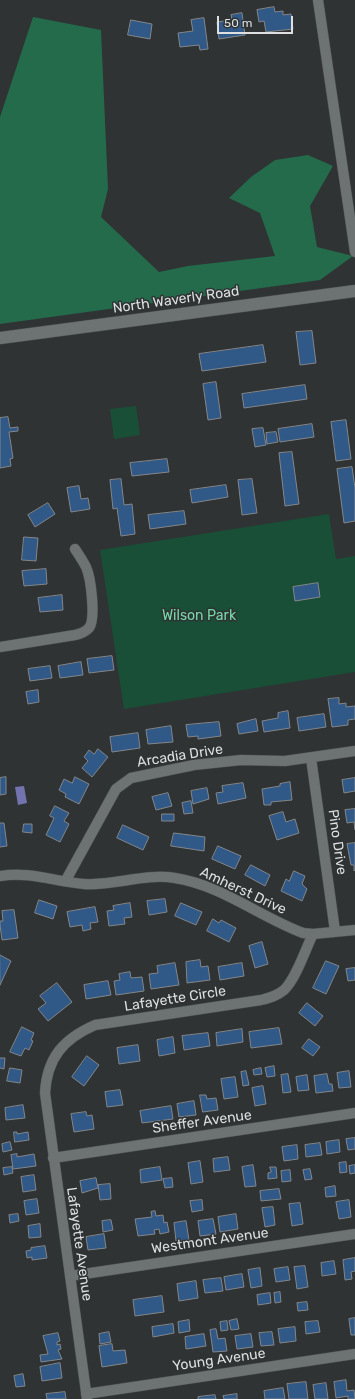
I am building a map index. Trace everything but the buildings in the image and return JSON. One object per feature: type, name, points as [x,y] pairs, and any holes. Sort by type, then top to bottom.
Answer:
[{"type":"main road","name":"North Waverly Road","points":[[0,338],[355,291]]},
{"type":"street","points":[[318,0],[355,252]]},
{"type":"street","points":[[0,647],[75,636],[89,628],[92,622],[93,612],[87,569],[75,549]]},
{"type":"street","name":"Arcadia Drive","points":[[66,880],[116,789],[131,778],[194,765],[241,760],[285,761],[355,751]]},
{"type":"street","name":"Pino Drive","points":[[311,758],[335,931]]},
{"type":"street","name":"Amherst Drive","points":[[0,876],[26,874],[96,885],[155,877],[186,880],[209,888],[292,930],[303,934],[355,930]]},
{"type":"street","name":"Lafayette Circle","points":[[45,1092],[46,1078],[50,1064],[65,1043],[79,1032],[95,1025],[261,1000],[274,996],[284,990],[291,980],[313,934]]},
{"type":"street","name":"Lafayette Avenue","points":[[45,1092],[87,1397]]},
{"type":"street","name":"Sheffer Avenue","points":[[53,1158],[355,1113]]},
{"type":"street","name":"Westmont Avenue","points":[[70,1276],[355,1234]]},
{"type":"street","name":"Young Avenue","points":[[87,1397],[355,1354]]},
{"type":"green space","points":[[33,17],[101,30],[108,189],[101,217],[159,272],[188,266],[275,256],[260,213],[229,198],[251,177],[275,160],[308,155],[333,166],[310,206],[317,247],[353,256],[320,280],[0,324],[0,117]]},
{"type":"green space","points":[[136,406],[140,435],[114,439],[110,409]]},
{"type":"green space","name":"Wilson Park","points":[[329,514],[336,559],[355,556],[355,672],[124,709],[100,550]]},
{"type":"water","points":[[24,786],[27,803],[18,805],[15,787]]}]
